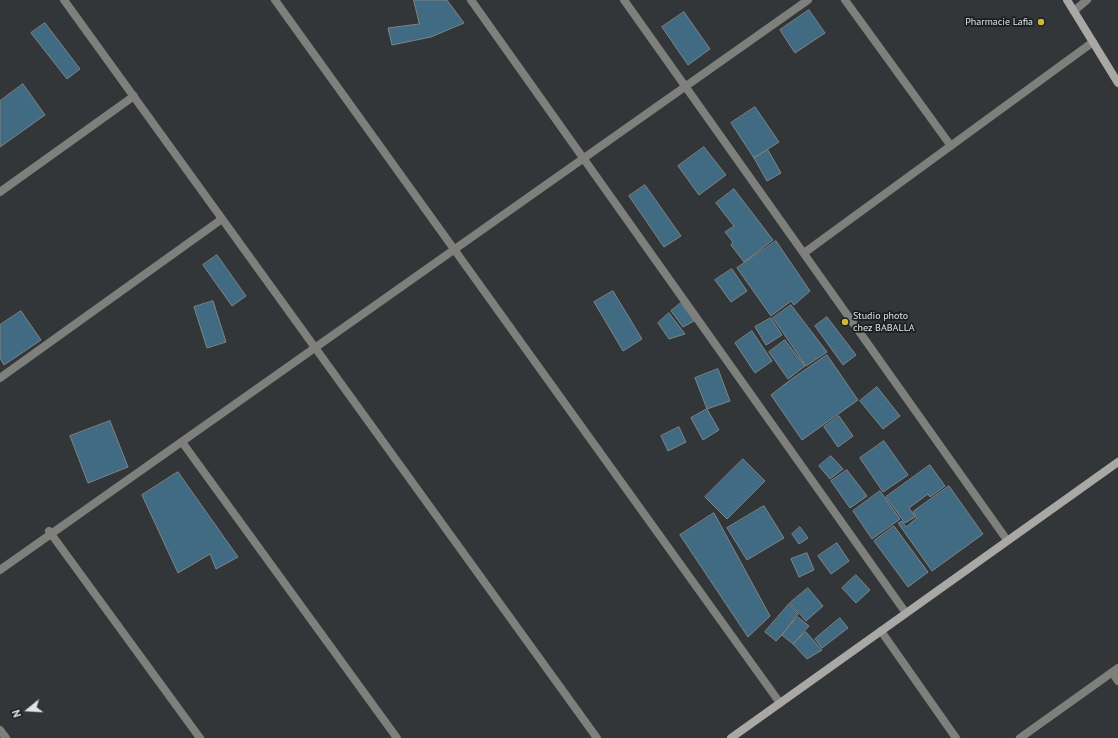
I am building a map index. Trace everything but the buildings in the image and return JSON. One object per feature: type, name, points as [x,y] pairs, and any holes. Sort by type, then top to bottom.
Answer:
[{"type":"main road","points":[[1067,0],[1118,84]]},
{"type":"main road","points":[[731,738],[1118,462]]},
{"type":"street","points":[[64,0],[597,738]]},
{"type":"street","points":[[275,0],[780,703]]},
{"type":"street","points":[[471,0],[906,613]]},
{"type":"street","points":[[624,0],[1007,540]]},
{"type":"street","points":[[0,570],[50,532],[182,442],[808,0]]},
{"type":"street","points":[[845,0],[951,146]]},
{"type":"street","points":[[1074,11],[1087,0]]},
{"type":"street","points":[[804,253],[1093,42]]},
{"type":"street","points":[[0,192],[134,96]]},
{"type":"street","points":[[0,378],[222,219]]},
{"type":"street","points":[[182,442],[397,738]]},
{"type":"street","points":[[50,532],[200,738]]},
{"type":"street","points":[[881,631],[956,738]]},
{"type":"street","points":[[1020,738],[1115,670],[1118,681]]},
{"type":"street","points":[[0,730],[6,738]]},
{"type":"place","name":"Pharmacie Lafia","points":[[1041,22]]},
{"type":"place","name":"Studio photo chez BABALLA","points":[[845,322]]}]
